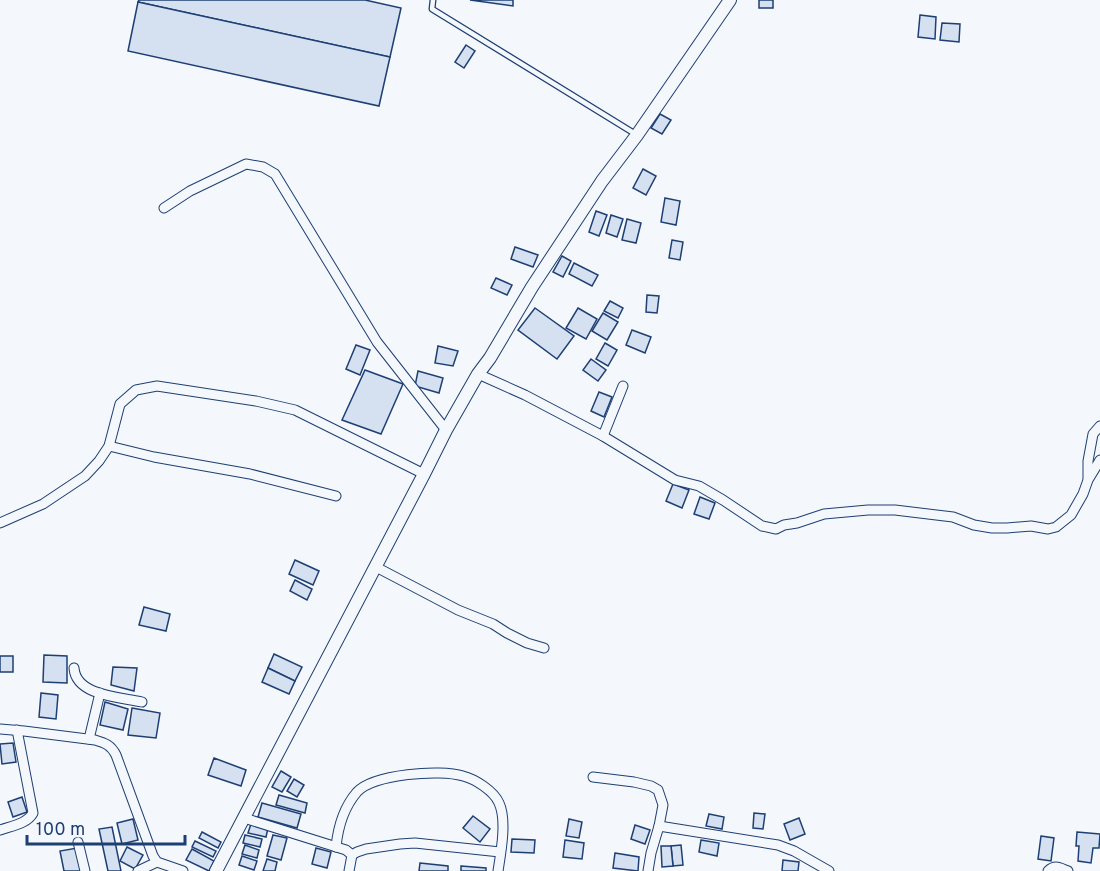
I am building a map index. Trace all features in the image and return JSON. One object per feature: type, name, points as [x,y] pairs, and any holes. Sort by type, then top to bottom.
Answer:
[{"type":"street","points":[[216,871],[446,430],[478,374],[602,181],[637,135],[730,0]]},
{"type":"street","points":[[164,208],[190,191],[246,164],[263,167],[275,174],[377,342],[446,430]]},
{"type":"street","points":[[478,374],[525,395],[603,436],[675,480],[699,486],[762,526],[776,529],[824,514],[868,510],[895,510],[952,517],[974,525],[992,528],[1031,526],[1048,529],[1056,527],[1071,515],[1100,460]]},
{"type":"street","points":[[0,523],[43,504],[85,476],[109,446],[120,404],[136,390],[157,386],[256,401],[295,410],[424,474]]},
{"type":"street","points":[[603,436],[623,386]]},
{"type":"street","points":[[1088,480],[1088,461],[1093,434],[1100,426]]},
{"type":"street","points":[[109,446],[154,457],[250,474],[336,496]]},
{"type":"street","points":[[376,567],[458,610],[493,624],[514,637],[544,648]]},
{"type":"street","points":[[74,668],[76,680],[82,685],[100,693],[142,702]]},
{"type":"street","points":[[89,739],[100,693]]},
{"type":"street","points":[[0,729],[106,743],[116,754],[157,862],[183,871]]},
{"type":"street","points":[[0,830],[24,822],[33,813],[17,730]]},
{"type":"street","points":[[336,847],[338,830],[344,814],[358,792],[367,785],[383,779],[415,774],[463,775],[491,792],[499,801],[502,814],[498,871]]},
{"type":"street","points":[[593,777],[634,782],[658,790],[663,805],[648,871]]},
{"type":"street","points":[[244,818],[346,850],[352,859],[349,871]]},
{"type":"street","points":[[659,826],[778,845],[794,851],[829,871]]},
{"type":"street","points":[[78,842],[85,871]]},
{"type":"street","points":[[351,855],[366,849],[408,844],[500,852]]},
{"type":"street","points":[[138,871],[157,862]]},
{"type":"street","points":[[1048,871],[1057,866],[1068,871]]},
{"type":"lane","points":[[433,0],[432,9],[637,135]]},
{"type":"building","points":[[139,0],[365,0],[401,8],[390,57],[138,2]]},
{"type":"building","points":[[470,0],[513,0],[513,6]]},
{"type":"building","points":[[759,0],[773,0],[773,8],[759,8]]},
{"type":"building","points":[[138,2],[390,57],[379,106],[128,51]]},
{"type":"building","points":[[920,15],[936,17],[935,39],[918,37]]},
{"type":"building","points":[[942,23],[960,24],[959,42],[940,40]]},
{"type":"building","points":[[466,45],[475,51],[464,68],[455,62]]},
{"type":"building","points":[[660,114],[671,120],[662,134],[651,128]]},
{"type":"building","points":[[643,169],[656,176],[646,195],[633,188]]},
{"type":"building","points":[[665,198],[680,201],[676,225],[661,222]]},
{"type":"building","points":[[596,211],[607,215],[599,236],[589,232]]},
{"type":"building","points":[[611,215],[623,219],[617,237],[606,233]]},
{"type":"building","points":[[627,219],[641,223],[636,243],[622,240]]},
{"type":"building","points":[[672,240],[683,242],[680,260],[669,258]]},
{"type":"building","points":[[515,247],[538,255],[533,267],[511,259]]},
{"type":"building","points":[[562,256],[571,261],[563,277],[553,272]]},
{"type":"building","points":[[574,263],[598,275],[592,286],[569,274]]},
{"type":"building","points":[[496,278],[512,285],[507,295],[491,288]]},
{"type":"building","points":[[647,295],[659,296],[657,313],[646,312]]},
{"type":"building","points":[[610,301],[623,308],[618,318],[604,311]]},
{"type":"building","points":[[535,308],[574,336],[557,359],[518,330]]},
{"type":"building","points":[[578,308],[597,319],[586,339],[566,328]]},
{"type":"building","points":[[603,313],[618,322],[607,340],[592,331]]},
{"type":"building","points":[[632,330],[651,337],[645,353],[626,345]]},
{"type":"building","points":[[605,343],[617,350],[608,366],[596,359]]},
{"type":"building","points":[[356,345],[370,350],[360,375],[346,369]]},
{"type":"building","points":[[438,346],[458,351],[453,366],[435,363]]},
{"type":"building","points":[[591,359],[606,370],[598,381],[583,370]]},
{"type":"building","points":[[365,370],[403,384],[381,434],[342,420]]},
{"type":"building","points":[[418,371],[443,378],[439,393],[415,386]]},
{"type":"building","points":[[599,392],[612,397],[604,417],[591,411]]},
{"type":"building","points":[[673,484],[689,490],[682,508],[666,501]]},
{"type":"building","points":[[700,497],[715,503],[709,519],[694,514]]},
{"type":"building","points":[[295,560],[319,571],[313,585],[289,574]]},
{"type":"building","points":[[295,580],[312,589],[307,600],[290,591]]},
{"type":"building","points":[[144,607],[170,614],[166,631],[139,625]]},
{"type":"building","points":[[274,654],[302,667],[295,681],[268,668]]},
{"type":"building","points":[[44,655],[67,656],[67,683],[43,682]]},
{"type":"building","points":[[0,656],[13,656],[13,672],[0,672]]},
{"type":"building","points":[[113,667],[137,668],[134,691],[111,685]]},
{"type":"building","points":[[268,668],[295,681],[289,694],[262,682]]},
{"type":"building","points":[[41,693],[58,695],[56,719],[39,717]]},
{"type":"building","points":[[105,702],[128,709],[123,730],[100,725]]},
{"type":"building","points":[[132,708],[160,713],[156,738],[128,735]]},
{"type":"building","points":[[13,743],[16,762],[2,764],[0,744]]},
{"type":"building","points":[[214,758],[246,770],[241,786],[208,775]]},
{"type":"building","points":[[281,771],[291,777],[282,792],[272,787]]},
{"type":"building","points":[[294,779],[304,785],[297,797],[287,791]]},
{"type":"building","points":[[279,795],[307,803],[305,813],[276,805]]},
{"type":"building","points":[[22,797],[27,812],[13,817],[8,802]]},
{"type":"building","points":[[262,803],[301,814],[297,828],[258,817]]},
{"type":"building","points":[[754,813],[765,814],[763,829],[753,828]]},
{"type":"building","points":[[709,814],[724,817],[722,829],[706,826]]},
{"type":"building","points":[[473,816],[490,829],[480,842],[463,828]]},
{"type":"building","points":[[799,818],[805,834],[790,840],[784,824]]},
{"type":"building","points":[[133,819],[138,840],[122,844],[117,823]]},
{"type":"building","points":[[569,819],[582,822],[579,838],[566,836]]},
{"type":"building","points":[[251,824],[268,828],[266,837],[248,833]]},
{"type":"building","points":[[635,825],[650,830],[645,844],[631,839]]},
{"type":"building","points":[[112,827],[121,871],[108,871],[99,829]]},
{"type":"building","points":[[202,832],[221,842],[218,848],[199,838]]},
{"type":"building","points":[[1077,832],[1100,834],[1099,848],[1093,848],[1091,863],[1078,861]]},
{"type":"building","points":[[245,835],[262,839],[260,847],[243,843]]},
{"type":"building","points":[[273,835],[287,838],[281,860],[267,856]]},
{"type":"building","points":[[1041,836],[1054,838],[1051,861],[1038,859]]},
{"type":"building","points":[[512,839],[535,840],[534,853],[511,852]]},
{"type":"building","points":[[565,840],[584,843],[582,859],[563,857]]},
{"type":"building","points":[[701,840],[719,843],[717,856],[699,852]]},
{"type":"building","points":[[195,841],[216,851],[213,857],[192,847]]},
{"type":"building","points":[[245,845],[259,850],[257,858],[242,854]]},
{"type":"building","points":[[681,845],[683,865],[673,866],[671,846]]},
{"type":"building","points":[[661,846],[671,846],[673,866],[662,867]]},
{"type":"building","points":[[127,847],[143,855],[135,869],[120,861]]},
{"type":"building","points":[[77,848],[81,871],[64,871],[60,851]]},
{"type":"building","points":[[316,848],[331,852],[327,868],[312,864]]},
{"type":"building","points":[[192,849],[214,861],[209,871],[186,860]]},
{"type":"building","points":[[615,853],[639,857],[638,871],[613,868]]},
{"type":"building","points":[[242,856],[257,861],[254,870],[239,865]]},
{"type":"building","points":[[267,859],[277,862],[275,871],[263,871]]},
{"type":"building","points":[[783,860],[799,862],[798,871],[782,871]]},
{"type":"building","points":[[420,863],[448,866],[448,871],[419,871]]},
{"type":"building","points":[[461,866],[486,868],[486,871],[461,871]]}]
